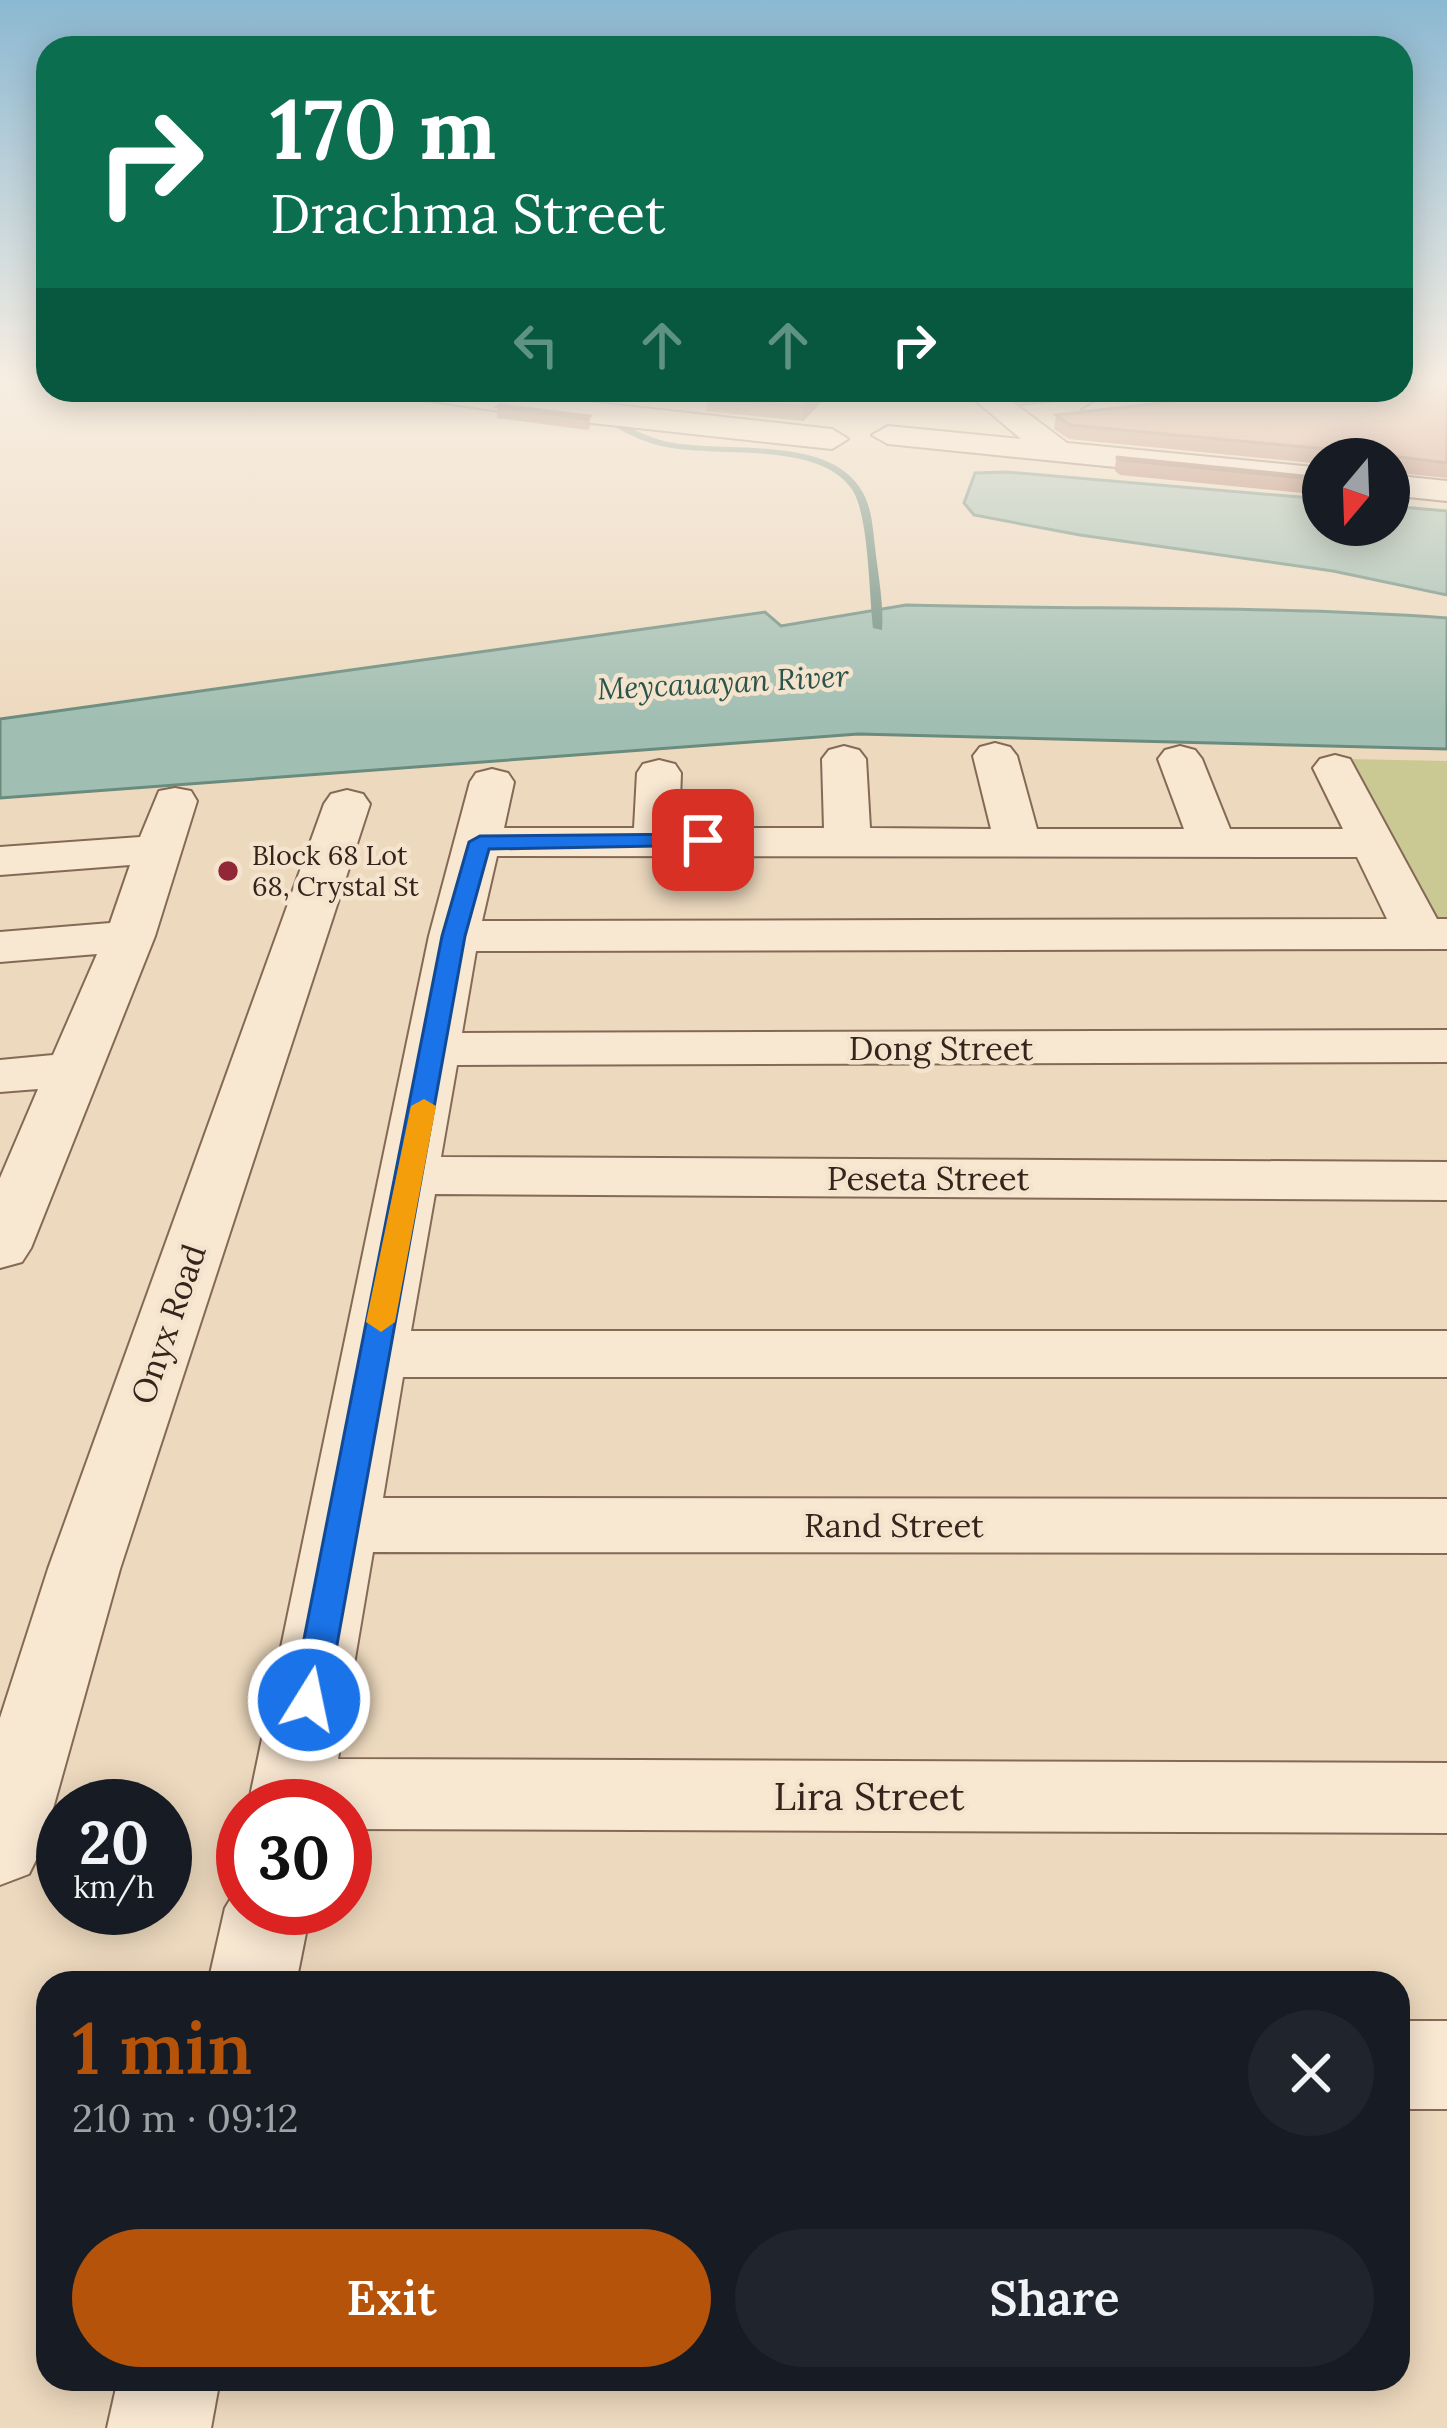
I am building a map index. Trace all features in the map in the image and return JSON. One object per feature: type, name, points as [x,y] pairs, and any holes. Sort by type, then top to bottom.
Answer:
[{"type":"street","points":[[995,756],[1017,842]]},
{"type":"street","points":[[844,759],[847,842]]},
{"type":"street","points":[[1180,759],[1213,843]]},
{"type":"street","points":[[1335,768],[1372,843],[1434,934]]},
{"type":"street","points":[[656,840],[659,773]]},
{"type":"street","points":[[294,1779],[454,936],[493,782]]},
{"type":"street","name":"Onyx Road","points":[[0,1848],[84,1569],[347,804]]},
{"type":"street","points":[[0,861],[169,825],[130,936],[8,1214]]},
{"type":"street","points":[[480,842],[1372,843]]},
{"type":"street","points":[[454,936],[1434,934]]},
{"type":"street","points":[[0,947],[130,936]]},
{"type":"street","name":"Dong Street","points":[[435,1049],[1447,1046]]},
{"type":"street","points":[[0,1076],[74,1070]]},
{"type":"street","name":"Peseta Street","points":[[410,1175],[1447,1181]]},
{"type":"street","points":[[375,1354],[1447,1354]]},
{"type":"street","name":"Rand Street","points":[[341,1525],[1447,1526]]},
{"type":"street","name":"Lira Street","points":[[372,1800],[1447,1798]]},
{"type":"street","points":[[255,1971],[262,1935]]},
{"type":"street","points":[[1410,2065],[1447,2065]]},
{"type":"street","points":[[159,2428],[167,2391]]},
{"type":"shaded area","points":[[1348,759],[1447,761],[1447,923],[1431,924]]},
{"type":"water","points":[[968,492],[1244,492],[1302,497],[1302,546],[1410,546],[1410,508],[1447,511],[1447,595],[1333,571],[974,515],[964,503]]},
{"type":"water","name":"Meycauayan River","points":[[906,605],[1244,609],[1447,618],[1447,749],[858,734],[0,798],[0,719],[765,612],[781,626]]},
{"type":"waterway","points":[[858,492],[866,517],[878,628]]},
{"type":"slow traffic","points":[[381,1322],[424,1106]]},
{"type":"place","name":"Block 68 Lot 68, Crystal St","points":[[228,871]]},
{"type":"route","points":[[309,1700],[454,936],[480,842],[703,840]]}]
